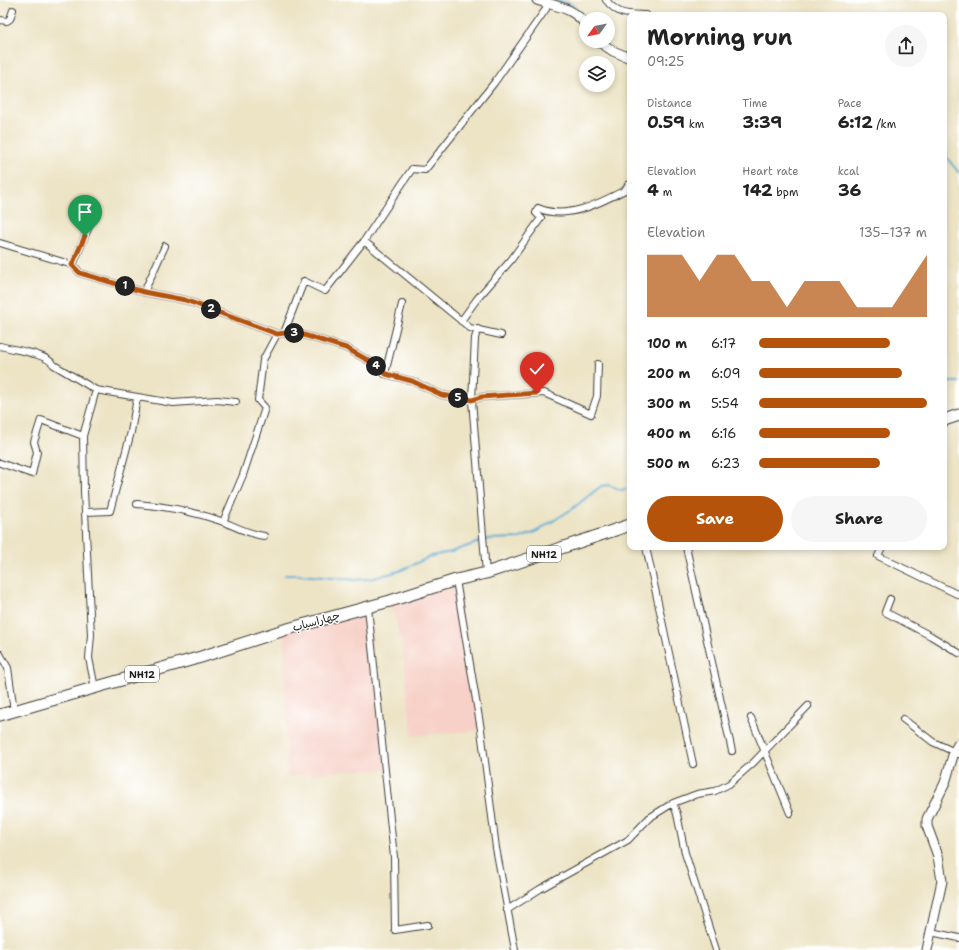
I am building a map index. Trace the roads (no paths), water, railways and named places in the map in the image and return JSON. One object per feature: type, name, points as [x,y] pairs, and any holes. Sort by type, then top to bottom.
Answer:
[{"type":"highway","points":[[947,419],[959,415]]},
{"type":"highway","name":"چهاراسیاب","points":[[0,715],[95,688],[284,630],[368,608],[456,580],[486,573],[627,526]]},
{"type":"street","points":[[537,0],[568,9],[579,17]]},
{"type":"street","points":[[606,0],[611,6],[622,14],[627,14]]},
{"type":"street","points":[[284,333],[304,282],[325,292],[364,241],[412,169],[425,170],[494,83],[546,9],[546,3]]},
{"type":"street","points":[[0,20],[7,21],[10,19],[13,10]]},
{"type":"street","points":[[608,48],[627,57]]},
{"type":"street","points":[[461,321],[477,299],[511,260],[541,218],[536,213],[538,208],[548,213],[577,210],[625,190],[627,187]]},
{"type":"street","points":[[72,265],[97,207]]},
{"type":"street","points":[[364,241],[470,328],[501,335]]},
{"type":"street","points":[[0,243],[72,265],[80,273],[144,292],[185,300],[277,334],[294,332],[346,348],[371,362],[386,374],[412,381],[442,395],[472,400],[481,397],[544,393],[591,414],[597,396],[598,364]]},
{"type":"street","points":[[144,292],[165,246]]},
{"type":"street","points":[[386,374],[402,304]]},
{"type":"street","points":[[478,329],[475,338],[472,400],[486,573]]},
{"type":"street","points":[[223,522],[243,475],[265,408],[258,400],[264,360],[277,334]]},
{"type":"street","points":[[0,346],[28,352],[51,360],[54,366],[96,390],[173,403],[216,400],[236,402]]},
{"type":"street","points":[[95,688],[89,658],[91,635],[84,491],[83,436],[96,390]]},
{"type":"street","points":[[86,512],[110,511],[131,432],[137,398]]},
{"type":"street","points":[[0,463],[32,474],[37,452],[34,442],[41,420],[83,436]]},
{"type":"street","points":[[137,504],[164,506],[223,522],[250,534],[264,536]]},
{"type":"street","points":[[647,550],[693,764]]},
{"type":"street","points":[[687,550],[732,751]]},
{"type":"street","points":[[881,550],[878,556],[959,595]]},
{"type":"street","points":[[456,580],[481,730],[496,848],[515,950]]},
{"type":"street","points":[[890,599],[885,612],[931,636],[959,653]]},
{"type":"street","points":[[368,608],[394,857],[395,930],[428,925]]},
{"type":"street","points":[[0,654],[8,668],[14,711]]},
{"type":"street","points":[[507,910],[540,889],[628,840],[649,818],[672,803],[722,788],[753,763],[808,706]]},
{"type":"street","points":[[751,718],[790,813]]},
{"type":"street","points":[[903,719],[933,742],[957,753]]},
{"type":"street","points":[[927,950],[942,881],[938,856],[926,826],[927,819],[945,783],[957,753],[959,743]]},
{"type":"street","points":[[672,803],[678,814],[685,852],[716,950]]},
{"type":"street","points":[[931,932],[959,938]]},
{"type":"waterway","points":[[555,0],[569,3],[579,12]]},
{"type":"waterway","points":[[947,158],[959,173]]},
{"type":"waterway","points":[[947,382],[959,382]]},
{"type":"waterway","points":[[285,575],[356,580],[374,578],[399,571],[432,556],[451,552],[488,539],[520,538],[534,533],[572,509],[601,486],[608,485],[621,490],[627,489]]}]
